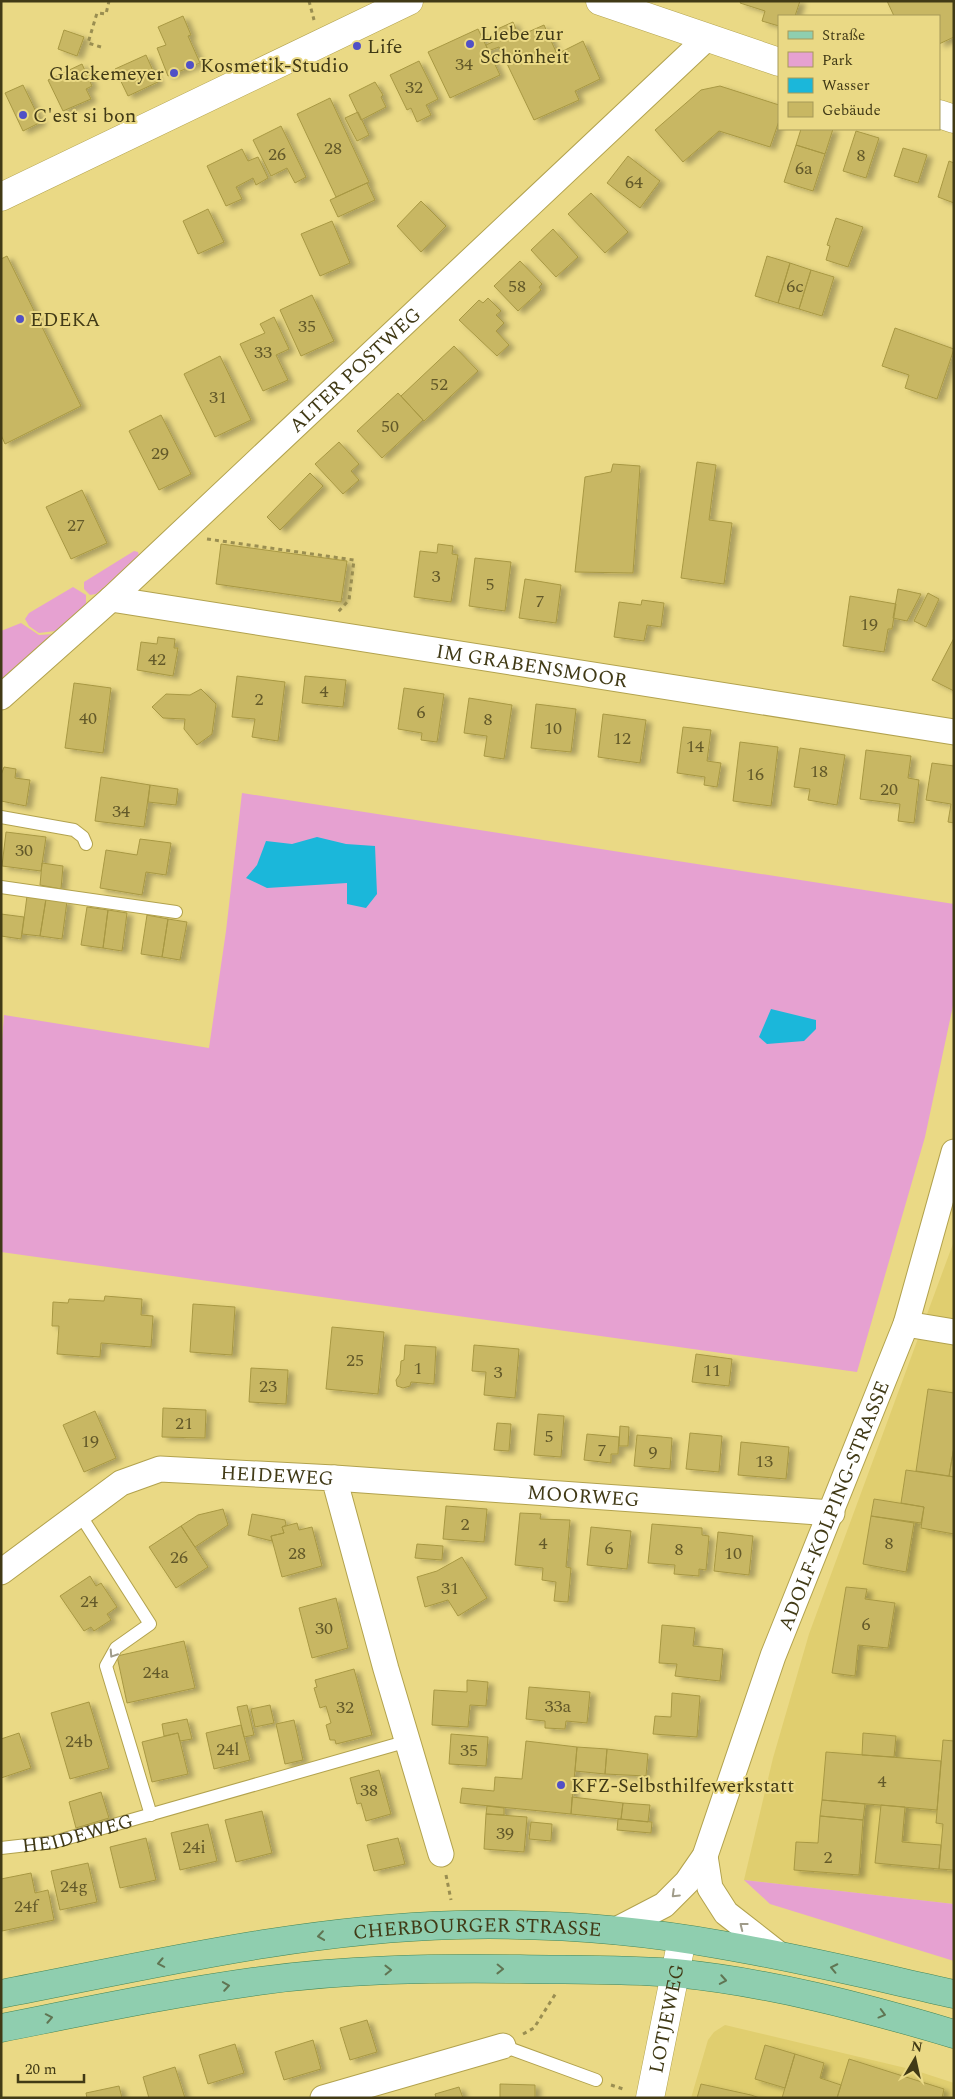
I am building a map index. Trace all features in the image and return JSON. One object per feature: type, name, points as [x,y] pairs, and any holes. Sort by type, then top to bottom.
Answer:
[{"type":"main road","name":"CHERBOURGER STRASSE","points":[[1,1994],[255,1946],[357,1931],[456,1925],[558,1927],[682,1939],[781,1956],[954,1994]]},
{"type":"main road","name":"CHERBOURGER STRASSE","points":[[1,2028],[163,1996],[260,1981],[348,1972],[452,1968],[674,1973],[718,1979],[840,2003],[954,2034]]},
{"type":"street","points":[[1,198],[408,1]]},
{"type":"street","points":[[600,1],[778,62]]},
{"type":"street","name":"ALTER POSTWEG","points":[[1,697],[111,599],[707,38]]},
{"type":"street","points":[[940,114],[954,119]]},
{"type":"street","name":"IM GRABENSMOOR","points":[[111,599],[954,732]]},
{"type":"street","name":"ADOLF-KOLPING-STRASSE","points":[[614,1931],[664,1905],[687,1882],[705,1856],[773,1656],[832,1513],[906,1324],[954,1152]]},
{"type":"street","points":[[906,1324],[954,1332]]},
{"type":"street","name":"HEIDEWEG","points":[[1,1572],[121,1482],[160,1469],[334,1478],[386,1669],[441,1854]]},
{"type":"street","name":"MOORWEG","points":[[334,1478],[832,1513]]},
{"type":"street","name":"ADOLF-KOLPING-STRASSE","points":[[705,1856],[710,1888],[726,1913],[781,1956]]},
{"type":"street","name":"LOTJEWEG","points":[[641,2095],[682,1939]]},
{"type":"street","points":[[323,2098],[503,2046]]},
{"type":"lane","points":[[1,817],[74,830],[83,837],[86,844]]},
{"type":"lane","points":[[1,887],[176,912]]},
{"type":"lane","name":"HEIDEWEG","points":[[79,1514],[150,1624],[116,1648],[106,1666],[151,1814]]},
{"type":"lane","name":"HEIDEWEG","points":[[1,1848],[54,1842],[408,1741]]},
{"type":"lane","points":[[503,2046],[596,2080]]},
{"type":"path","points":[[101,47],[88,43],[97,13],[106,14],[109,1]]},
{"type":"path","points":[[180,534],[354,560],[349,600],[334,617],[330,634]]},
{"type":"path","points":[[441,1854],[456,1925]]},
{"type":"path","points":[[503,2046],[534,2028],[571,1970]]},
{"type":"path","points":[[596,2080],[641,2095]]},
{"type":"shaded area","points":[[954,1241],[954,1904],[744,1880],[773,1758],[809,1634]]},
{"type":"shaded area","points":[[725,2025],[914,2070],[954,2083],[954,2098],[691,2098],[708,2040],[714,2032]]},
{"type":"green space","points":[[134,551],[138,552],[139,556],[136,561],[96,594],[90,595],[84,589],[84,582]]},
{"type":"green space","points":[[73,587],[86,595],[86,610],[55,631],[39,633],[29,626],[25,619],[29,613]]},
{"type":"green space","points":[[21,623],[39,635],[54,634],[1,683],[1,631]]},
{"type":"green space","points":[[242,793],[954,904],[954,1001],[925,1137],[857,1372],[1,1252],[1,1051],[4,1015],[209,1048],[226,931]]},
{"type":"green space","points":[[744,1880],[954,1904],[954,1961],[770,1904]]},
{"type":"water","points":[[317,837],[346,844],[375,846],[377,894],[366,908],[347,904],[347,883],[267,888],[246,878],[257,865],[266,841],[292,844]]},
{"type":"water","points":[[771,1009],[816,1020],[816,1029],[804,1041],[767,1044],[759,1037]]},
{"type":"building","points":[[741,1],[800,1],[795,15],[778,15],[778,26],[762,21],[765,11],[740,3]]},
{"type":"building","points":[[887,1],[954,1],[954,37],[940,44],[940,15],[894,15]]},
{"type":"building","points":[[183,16],[191,35],[188,36],[200,63],[168,76],[157,48],[166,45],[158,27]]},
{"type":"building","points":[[513,22],[519,36],[544,25],[557,54],[583,41],[600,79],[575,91],[579,100],[534,120],[499,47],[488,51],[486,45],[497,40],[493,31]]},
{"type":"building","points":[[478,29],[500,75],[450,98],[428,52]]},
{"type":"building","points":[[64,30],[84,37],[77,56],[58,49]]},
{"type":"building","points":[[146,55],[158,82],[128,96],[115,69]]},
{"type":"building","points":[[419,61],[438,99],[426,105],[431,115],[417,122],[411,108],[407,110],[390,75]]},
{"type":"building","points":[[82,64],[92,86],[86,89],[91,99],[63,111],[48,80]]},
{"type":"building","points":[[375,82],[383,95],[381,97],[386,107],[361,120],[349,95]]},
{"type":"building","points":[[23,85],[41,122],[23,131],[5,93]]},
{"type":"building","points":[[720,86],[778,105],[778,124],[770,147],[719,131],[683,162],[655,130],[701,90]]},
{"type":"building","points":[[330,98],[369,182],[336,197],[297,114]]},
{"type":"building","points":[[358,112],[369,135],[357,141],[345,118]]},
{"type":"building","points":[[281,126],[306,177],[295,183],[287,168],[271,176],[253,140]]},
{"type":"building","points":[[801,130],[833,130],[825,154],[796,145]]},
{"type":"building","points":[[856,131],[879,138],[866,178],[843,171]]},
{"type":"building","points":[[796,145],[825,154],[813,191],[784,182]]},
{"type":"building","points":[[903,148],[927,155],[918,183],[894,176]]},
{"type":"building","points":[[242,149],[248,161],[258,157],[268,178],[256,185],[253,178],[236,187],[242,199],[226,206],[207,166]]},
{"type":"building","points":[[628,156],[660,181],[640,208],[607,183]]},
{"type":"building","points":[[949,161],[954,163],[954,203],[938,197]]},
{"type":"building","points":[[367,183],[375,200],[338,217],[330,200]]},
{"type":"building","points":[[591,193],[628,232],[605,253],[568,214]]},
{"type":"building","points":[[421,201],[446,226],[421,252],[397,226]]},
{"type":"building","points":[[208,209],[224,242],[198,254],[183,221]]},
{"type":"building","points":[[836,218],[863,227],[848,267],[826,260],[830,246],[827,245]]},
{"type":"building","points":[[332,221],[350,263],[320,276],[301,234]]},
{"type":"building","points":[[553,229],[578,257],[556,277],[531,250]]},
{"type":"building","name":"EDEKA","points":[[7,256],[81,406],[5,444],[1,435],[1,259]]},
{"type":"building","points":[[767,256],[790,263],[778,303],[755,296]]},
{"type":"building","points":[[520,261],[542,284],[539,287],[541,290],[518,311],[494,286]]},
{"type":"building","points":[[790,263],[811,270],[799,309],[778,303]]},
{"type":"building","points":[[811,270],[834,277],[822,316],[799,309]]},
{"type":"building","points":[[312,295],[334,341],[301,356],[280,310]]},
{"type":"building","points":[[488,298],[501,311],[496,315],[504,323],[496,331],[509,345],[497,356],[459,320],[479,300],[483,303]]},
{"type":"building","points":[[274,317],[289,349],[276,355],[288,380],[263,391],[240,344],[265,333],[260,324]]},
{"type":"building","points":[[895,328],[954,349],[937,399],[905,388],[909,375],[882,366]]},
{"type":"building","points":[[454,346],[478,371],[424,421],[401,396]]},
{"type":"building","points":[[220,356],[251,420],[215,437],[184,374]]},
{"type":"building","points":[[398,393],[423,420],[382,458],[357,431]]},
{"type":"building","points":[[161,415],[191,474],[159,490],[129,431]]},
{"type":"building","points":[[339,442],[359,464],[351,471],[359,480],[343,494],[315,464]]},
{"type":"building","points":[[697,462],[716,465],[709,520],[732,523],[724,584],[681,578]]},
{"type":"building","points":[[613,464],[640,466],[633,573],[575,572],[585,477],[611,472]]},
{"type":"building","points":[[310,473],[323,486],[280,530],[267,517]]},
{"type":"building","points":[[82,490],[107,543],[71,559],[46,507]]},
{"type":"building","points":[[221,544],[347,561],[341,602],[216,584]]},
{"type":"building","points":[[438,544],[453,546],[452,554],[458,555],[451,602],[414,597],[420,551],[437,553]]},
{"type":"building","points":[[475,558],[511,562],[505,611],[469,606]]},
{"type":"building","points":[[525,579],[561,585],[556,623],[519,618]]},
{"type":"building","points":[[898,589],[921,594],[907,621],[893,618]]},
{"type":"building","points":[[928,593],[939,599],[926,627],[914,621]]},
{"type":"building","points":[[850,596],[896,604],[892,629],[888,629],[884,652],[843,646]]},
{"type":"building","points":[[642,600],[664,603],[661,627],[647,625],[644,641],[614,637],[619,602],[641,605]]},
{"type":"building","points":[[158,637],[175,639],[174,648],[178,648],[173,676],[137,670],[141,642],[157,644]]},
{"type":"building","points":[[954,638],[954,691],[932,680]]},
{"type":"building","points":[[237,676],[285,682],[278,741],[252,737],[255,719],[232,717]]},
{"type":"building","points":[[305,676],[346,680],[343,707],[302,703]]},
{"type":"building","points":[[74,683],[111,688],[103,753],[65,748]]},
{"type":"building","points":[[404,688],[444,694],[437,742],[421,740],[422,733],[398,729]]},
{"type":"building","points":[[201,689],[216,704],[212,734],[197,745],[184,729],[185,719],[163,718],[152,707],[166,694],[190,695]]},
{"type":"building","points":[[469,698],[512,705],[504,759],[484,756],[487,736],[464,733]]},
{"type":"building","points":[[536,704],[576,709],[571,752],[531,748]]},
{"type":"building","points":[[603,714],[646,720],[640,763],[598,757]]},
{"type":"building","points":[[683,727],[711,730],[707,761],[721,763],[717,787],[704,785],[705,777],[677,773]]},
{"type":"building","points":[[740,742],[778,747],[771,806],[733,801]]},
{"type":"building","points":[[800,748],[845,755],[837,805],[808,800],[810,789],[794,787]]},
{"type":"building","points":[[866,750],[911,756],[908,778],[919,780],[914,823],[898,821],[900,804],[860,799]]},
{"type":"building","points":[[932,763],[954,766],[954,823],[948,822],[951,804],[926,800]]},
{"type":"building","points":[[4,767],[16,769],[15,778],[30,780],[26,806],[1,801],[1,775]]},
{"type":"building","points":[[101,777],[150,785],[144,827],[95,821]]},
{"type":"building","points":[[150,785],[178,789],[176,805],[148,802]]},
{"type":"building","points":[[6,832],[46,837],[41,871],[2,866]]},
{"type":"building","points":[[140,839],[171,843],[166,875],[146,872],[142,895],[100,888],[106,850],[137,855]]},
{"type":"building","points":[[42,863],[63,866],[61,889],[40,885]]},
{"type":"building","points":[[27,896],[46,899],[40,936],[22,934]]},
{"type":"building","points":[[46,899],[67,901],[62,939],[40,936]]},
{"type":"building","points":[[87,907],[108,910],[103,948],[81,945]]},
{"type":"building","points":[[108,910],[127,913],[122,951],[103,948]]},
{"type":"building","points":[[1,914],[24,917],[21,939],[1,936]]},
{"type":"building","points":[[147,915],[168,919],[162,957],[141,954]]},
{"type":"building","points":[[168,919],[187,922],[180,960],[162,957]]},
{"type":"building","points":[[105,1296],[142,1299],[141,1315],[153,1316],[151,1347],[101,1343],[100,1357],[57,1354],[59,1326],[52,1326],[53,1302],[68,1303],[69,1299],[104,1301]]},
{"type":"building","points":[[193,1304],[235,1307],[232,1355],[190,1352]]},
{"type":"building","points":[[332,1327],[384,1332],[378,1394],[326,1389]]},
{"type":"building","points":[[405,1345],[436,1347],[434,1384],[411,1382],[410,1386],[403,1388],[397,1386],[396,1380],[400,1374],[401,1361],[404,1360]]},
{"type":"building","points":[[474,1345],[519,1349],[515,1398],[484,1395],[486,1372],[472,1371]]},
{"type":"building","points":[[696,1354],[732,1359],[729,1386],[692,1382]]},
{"type":"building","points":[[251,1368],[288,1370],[286,1404],[249,1402]]},
{"type":"building","points":[[928,1389],[954,1393],[954,1447],[949,1476],[916,1471]]},
{"type":"building","points":[[163,1408],[206,1410],[205,1438],[162,1437]]},
{"type":"building","points":[[95,1411],[116,1458],[84,1472],[63,1425]]},
{"type":"building","points":[[538,1414],[564,1416],[561,1457],[534,1455]]},
{"type":"building","points":[[497,1423],[511,1424],[509,1451],[494,1450]]},
{"type":"building","points":[[620,1426],[629,1427],[628,1446],[619,1446]]},
{"type":"building","points":[[690,1433],[722,1436],[719,1472],[686,1469]]},
{"type":"building","points":[[587,1434],[619,1437],[618,1454],[611,1454],[611,1463],[584,1460]]},
{"type":"building","points":[[637,1435],[672,1438],[670,1469],[634,1466]]},
{"type":"building","points":[[741,1442],[789,1447],[786,1479],[738,1475]]},
{"type":"building","points":[[954,1447],[954,1477],[949,1476]]},
{"type":"building","points":[[906,1470],[954,1477],[954,1534],[921,1528],[924,1507],[901,1503]]},
{"type":"building","points":[[874,1499],[924,1507],[921,1523],[871,1516]]},
{"type":"building","points":[[446,1506],[487,1509],[484,1542],[443,1539]]},
{"type":"building","points":[[223,1509],[228,1525],[195,1547],[181,1526],[198,1515]]},
{"type":"building","points":[[520,1513],[541,1514],[540,1519],[570,1520],[566,1567],[571,1568],[568,1602],[554,1601],[556,1582],[542,1580],[543,1568],[515,1565]]},
{"type":"building","points":[[252,1514],[285,1520],[286,1525],[282,1527],[284,1533],[271,1536],[272,1541],[248,1535]]},
{"type":"building","points":[[871,1516],[914,1523],[906,1572],[863,1564]]},
{"type":"building","points":[[297,1523],[299,1530],[312,1527],[322,1566],[282,1577],[271,1536],[284,1533],[282,1527]]},
{"type":"building","points":[[652,1524],[702,1528],[702,1535],[709,1536],[706,1570],[699,1569],[699,1576],[674,1574],[675,1565],[648,1563]]},
{"type":"building","points":[[181,1526],[208,1567],[176,1588],[149,1547]]},
{"type":"building","points":[[591,1527],[631,1531],[627,1569],[587,1565]]},
{"type":"building","points":[[718,1532],[753,1536],[749,1575],[714,1571]]},
{"type":"building","points":[[417,1544],[443,1546],[442,1560],[415,1558]]},
{"type":"building","points":[[462,1557],[487,1598],[458,1616],[448,1600],[425,1607],[417,1577],[437,1571]]},
{"type":"building","points":[[90,1576],[96,1586],[101,1583],[117,1607],[107,1614],[111,1620],[94,1631],[91,1627],[84,1631],[60,1596]]},
{"type":"building","points":[[846,1587],[867,1589],[865,1599],[895,1603],[888,1648],[858,1645],[855,1676],[832,1673]]},
{"type":"building","points":[[336,1598],[348,1648],[312,1658],[299,1608]]},
{"type":"building","points":[[662,1625],[695,1628],[693,1646],[723,1649],[720,1681],[675,1676],[677,1664],[659,1663]]},
{"type":"building","points":[[184,1641],[195,1688],[127,1703],[117,1656]]},
{"type":"building","points":[[354,1669],[372,1735],[336,1744],[335,1740],[330,1740],[326,1725],[331,1723],[326,1706],[320,1708],[314,1688],[317,1687],[315,1680]]},
{"type":"building","points":[[467,1680],[488,1682],[486,1706],[470,1705],[468,1727],[432,1725],[434,1690],[467,1692]]},
{"type":"building","points":[[529,1687],[590,1692],[587,1723],[566,1721],[565,1729],[545,1728],[545,1721],[526,1719]]},
{"type":"building","points":[[672,1693],[700,1696],[697,1737],[653,1734],[655,1716],[671,1717]]},
{"type":"building","points":[[89,1702],[109,1768],[70,1779],[51,1713]]},
{"type":"building","points":[[247,1705],[254,1735],[244,1737],[237,1707]]},
{"type":"building","points":[[270,1705],[274,1723],[255,1727],[251,1709]]},
{"type":"building","points":[[187,1719],[192,1739],[180,1741],[178,1733],[164,1736],[162,1724]]},
{"type":"building","points":[[294,1720],[303,1760],[285,1764],[276,1724]]},
{"type":"building","points":[[241,1725],[250,1760],[214,1769],[206,1733]]},
{"type":"building","points":[[19,1733],[31,1768],[1,1778],[1,1739]]},
{"type":"building","points":[[178,1733],[188,1774],[152,1782],[142,1742]]},
{"type":"building","points":[[863,1733],[896,1736],[894,1757],[862,1755]]},
{"type":"building","points":[[451,1734],[488,1737],[486,1766],[449,1764]]},
{"type":"building","points":[[943,1740],[954,1741],[954,1870],[939,1869],[943,1824],[936,1823]]},
{"type":"building","points":[[526,1741],[577,1747],[571,1814],[460,1803],[462,1788],[494,1791],[495,1777],[522,1779]]},
{"type":"building","points":[[577,1747],[607,1749],[605,1774],[575,1771]]},
{"type":"building","points":[[607,1749],[648,1754],[646,1776],[605,1774]]},
{"type":"building","points":[[826,1752],[941,1761],[937,1810],[822,1800]]},
{"type":"building","points":[[379,1770],[391,1814],[366,1821],[361,1803],[357,1804],[350,1778]]},
{"type":"building","points":[[101,1792],[109,1818],[76,1828],[69,1802]]},
{"type":"building","points":[[572,1797],[623,1803],[621,1819],[571,1814]]},
{"type":"building","points":[[822,1800],[865,1804],[863,1820],[820,1816]]},
{"type":"building","points":[[623,1803],[650,1805],[648,1822],[621,1819]]},
{"type":"building","points":[[881,1805],[905,1807],[902,1842],[941,1845],[939,1869],[875,1863]]},
{"type":"building","points":[[487,1806],[504,1808],[504,1815],[486,1814]]},
{"type":"building","points":[[262,1811],[272,1853],[236,1862],[225,1820]]},
{"type":"building","points":[[486,1814],[527,1817],[524,1852],[484,1849]]},
{"type":"building","points":[[820,1816],[863,1820],[859,1875],[794,1870],[796,1842],[818,1843]]},
{"type":"building","points":[[618,1819],[652,1822],[651,1833],[617,1830]]},
{"type":"building","points":[[531,1822],[552,1824],[551,1841],[529,1839]]},
{"type":"building","points":[[208,1824],[217,1861],[180,1870],[171,1833]]},
{"type":"building","points":[[146,1838],[156,1880],[120,1888],[110,1847]]},
{"type":"building","points":[[398,1838],[405,1864],[374,1871],[367,1845]]},
{"type":"building","points":[[88,1863],[97,1902],[60,1910],[51,1871]]},
{"type":"building","points":[[31,1873],[35,1893],[48,1890],[54,1920],[2,1931],[1,1879]]},
{"type":"building","points":[[367,2020],[377,2052],[350,2060],[340,2028]]},
{"type":"building","points":[[313,2040],[321,2069],[284,2080],[275,2052]]},
{"type":"building","points":[[235,2044],[244,2073],[208,2084],[199,2055]]},
{"type":"building","points":[[765,2045],[795,2054],[785,2088],[755,2079]]},
{"type":"building","points":[[795,2054],[824,2063],[820,2078],[841,2085],[837,2098],[782,2098]]},
{"type":"building","points":[[849,2059],[944,2089],[942,2098],[837,2098]]},
{"type":"building","points":[[175,2067],[185,2098],[149,2098],[143,2077]]},
{"type":"building","points":[[500,2084],[535,2085],[535,2098],[500,2098]]},
{"type":"building","points":[[701,2084],[751,2095],[760,2098],[697,2098]]},
{"type":"building","points":[[119,2086],[122,2098],[87,2098],[86,2093]]},
{"type":"building","points":[[459,2087],[463,2098],[436,2098],[435,2094]]},
{"type":"place","name":"Liebe zur Schönheit","points":[[470,44]]},
{"type":"place","name":"Life","points":[[357,46]]},
{"type":"place","name":"Kosmetik-Studio","points":[[190,65]]},
{"type":"place","name":"Glackemeyer","points":[[174,73]]},
{"type":"place","name":"C'est si bon","points":[[23,115]]},
{"type":"place","name":"EDEKA","points":[[20,319]]},
{"type":"place","name":"KFZ-Selbsthilfewerkstatt","points":[[561,1785]]}]
